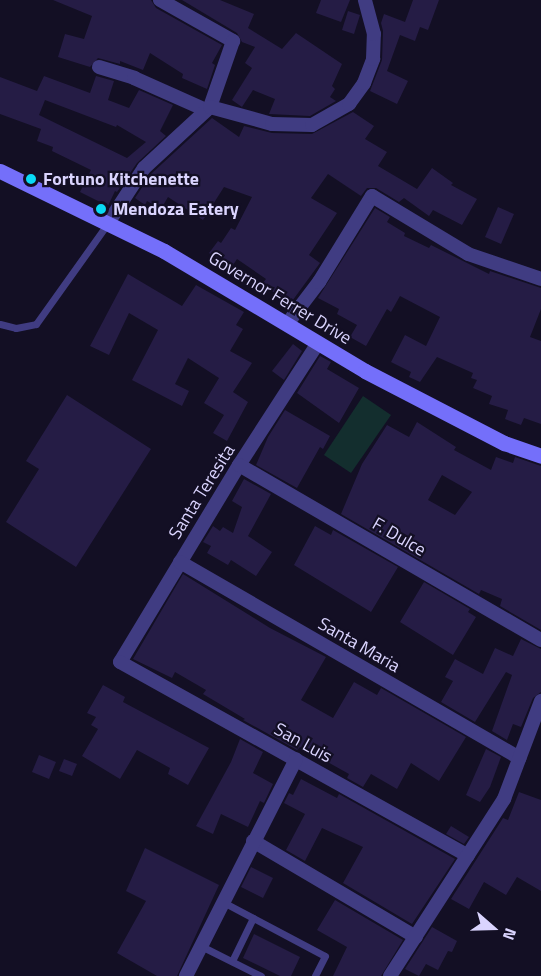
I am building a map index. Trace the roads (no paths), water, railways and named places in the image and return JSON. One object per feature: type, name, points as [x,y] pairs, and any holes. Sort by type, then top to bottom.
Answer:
[{"type":"main road","name":"Governor Ferrer Drive","points":[[0,171],[164,251],[365,371],[504,443],[541,456]]},
{"type":"street","points":[[108,223],[144,168],[208,109],[233,41],[160,0]]},
{"type":"street","points":[[99,67],[134,78],[208,109],[272,124],[312,125],[348,104],[364,83],[373,58],[374,34],[365,0]]},
{"type":"street","points":[[287,324],[319,282],[372,196],[468,254],[541,279]]},
{"type":"street","name":"Santa Teresita","points":[[120,662],[239,465],[318,343]]},
{"type":"street","name":"F. Dulce","points":[[239,465],[541,640]]},
{"type":"street","name":"Santa Maria","points":[[180,562],[520,758]]},
{"type":"street","name":"San Luis","points":[[120,662],[468,856]]},
{"type":"street","points":[[390,976],[504,799],[541,701]]},
{"type":"street","points":[[187,975],[296,759]]},
{"type":"street","points":[[253,841],[416,937]]},
{"type":"lane","points":[[0,324],[16,328],[36,324],[108,223]]},
{"type":"lane","points":[[223,902],[325,956],[315,976]]},
{"type":"lane","points":[[232,961],[253,918]]},
{"type":"lane","points":[[201,946],[261,976]]},
{"type":"place","name":"Fortuno Kitchenette","points":[[31,179]]},
{"type":"place","name":"Mendoza Eatery","points":[[101,209]]}]
